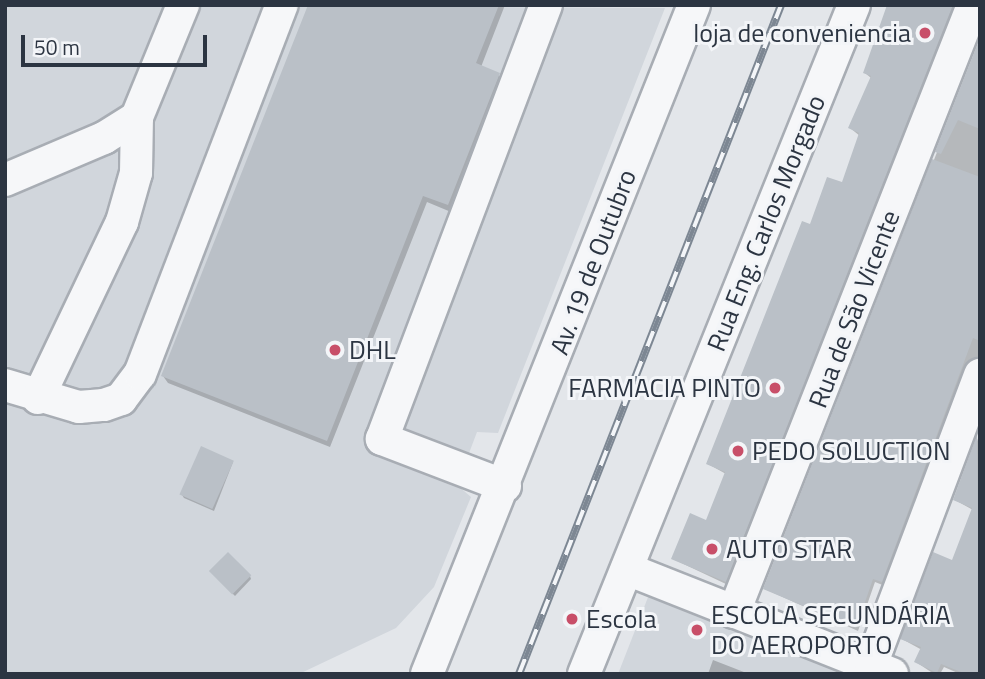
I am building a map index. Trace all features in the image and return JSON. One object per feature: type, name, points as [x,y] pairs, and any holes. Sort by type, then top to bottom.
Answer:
[{"type":"street","points":[[5,385],[38,398],[79,407],[104,405],[121,399],[140,374],[282,5]]},
{"type":"street","points":[[505,486],[382,439],[546,5]]},
{"type":"street","name":"Av. 19 de Outubro","points":[[427,674],[505,486],[694,5]]},
{"type":"street","name":"Rua Eng. Carlos Morgado","points":[[584,674],[854,5]]},
{"type":"street","name":"Rua de São Vicente","points":[[734,612],[973,5]]},
{"type":"street","points":[[38,398],[122,222],[136,173],[137,117],[178,8]]},
{"type":"street","points":[[5,180],[104,138],[137,117]]},
{"type":"street","points":[[626,569],[882,670],[980,375]]},
{"type":"shaded area","points":[[5,5],[665,8],[498,433],[477,432],[457,485],[471,497],[434,587],[396,628],[299,674],[5,674]]},
{"type":"shaded area","name":"ESCOLA SECUNDÁRIA DO AEROPORTO","points":[[652,587],[867,674],[618,674]]},
{"type":"building","name":"DHL","points":[[308,5],[499,5],[476,63],[500,73],[448,205],[423,196],[327,441],[161,376]]},
{"type":"building","points":[[887,5],[953,5],[726,582],[671,559],[690,513],[706,520],[725,472],[706,464],[802,221],[810,224],[827,177],[842,182],[859,133],[848,128],[871,76],[863,73]]},
{"type":"building","points":[[980,38],[980,129],[958,120],[941,154],[935,152]]},
{"type":"building","points":[[932,159],[980,177],[980,341],[973,338],[882,582],[873,579],[856,628],[763,589]]},
{"type":"building","points":[[977,435],[980,674],[966,674],[941,664],[937,673],[914,662],[921,647],[900,639],[933,552],[952,560],[972,508],[953,500]]},
{"type":"building","points":[[201,446],[234,461],[212,509],[179,494]]},
{"type":"building","points":[[228,552],[251,575],[232,594],[209,571]]},
{"type":"railway","points":[[519,674],[781,5]]},
{"type":"place","name":"loja de conveniencia","points":[[925,33]]},
{"type":"place","name":"DHL","points":[[335,350]]},
{"type":"place","name":"FARMACIA PINTO","points":[[775,388]]},
{"type":"place","name":"PEDO SOLUCTION","points":[[738,451]]},
{"type":"place","name":"AUTO STAR","points":[[712,549]]},
{"type":"place","name":"Escola","points":[[572,619]]},
{"type":"place","name":"ESCOLA SECUNDÁRIA DO AEROPORTO","points":[[697,630]]}]
